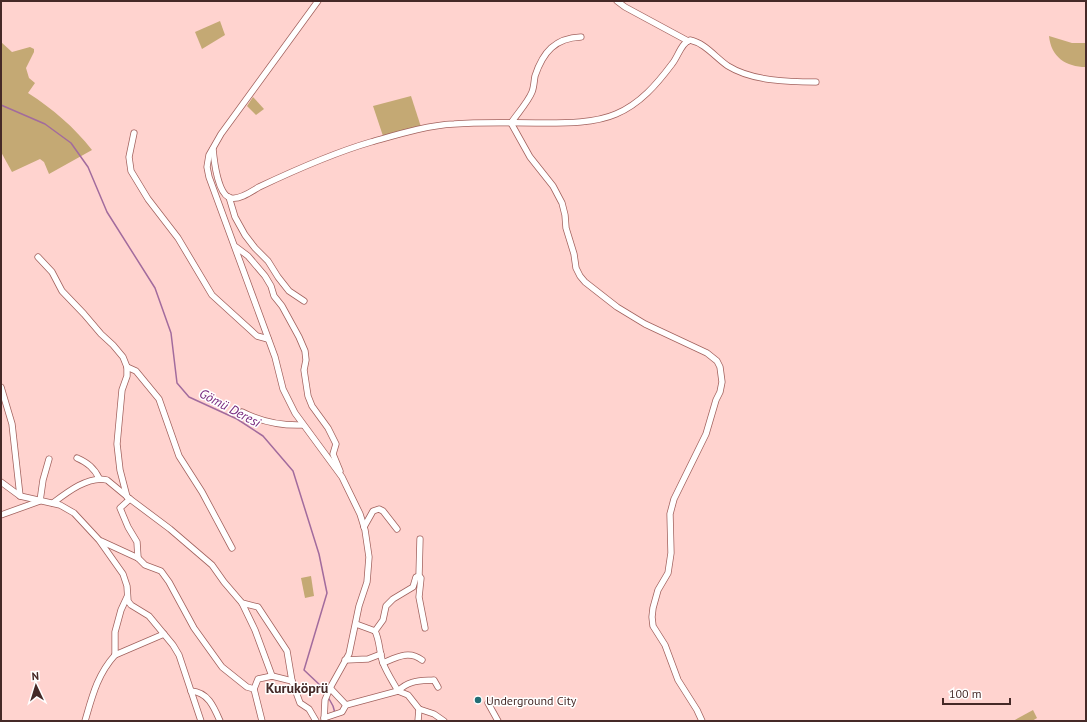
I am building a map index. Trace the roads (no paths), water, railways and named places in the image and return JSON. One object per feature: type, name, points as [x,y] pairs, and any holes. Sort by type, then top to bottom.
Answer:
[{"type":"street","points":[[318,1],[221,134],[209,155],[207,167],[209,177],[236,247],[275,358],[283,389],[303,425],[342,477]]},
{"type":"street","points":[[617,1],[625,7],[688,41],[692,40],[701,45],[728,66],[746,75],[790,82],[816,82]]},
{"type":"street","points":[[511,123],[532,92],[535,76],[550,48],[559,41],[581,37]]},
{"type":"street","points":[[229,197],[234,198],[244,195],[280,177],[352,148],[420,130],[452,124],[563,123],[589,120],[615,114],[632,106],[659,80],[674,62],[684,44],[688,41]]},
{"type":"street","points":[[511,123],[530,157],[553,186],[562,203],[566,228],[574,254],[576,268],[585,282],[617,307],[645,324],[713,356],[720,367],[722,382],[720,392],[716,400],[706,434],[674,499],[670,514],[671,553],[668,573],[658,590],[652,617],[653,626],[665,645],[678,680],[697,710],[702,721]]},
{"type":"street","points":[[134,132],[130,157],[131,171],[148,199],[178,238],[212,295],[257,336],[268,339]]},
{"type":"street","points":[[213,149],[217,176],[225,194],[229,197],[235,217],[245,235],[268,261],[289,291],[304,301]]},
{"type":"street","points":[[236,247],[248,256],[265,276],[271,286],[274,296],[282,306],[299,336],[305,351],[306,360],[304,370],[308,396],[312,406],[328,428],[336,444],[333,454],[342,477],[360,514],[364,527],[369,557],[367,582],[359,606],[349,654],[325,700],[324,719],[342,712],[346,705],[398,692],[408,695],[419,709],[434,714],[444,721]]},
{"type":"street","points":[[38,257],[52,272],[62,291],[113,345],[123,358],[127,367],[127,376],[122,390],[117,444],[120,470],[128,498]]},
{"type":"street","points":[[127,367],[136,371],[159,399],[179,456],[202,492],[232,548]]},
{"type":"street","points":[[1,387],[12,424],[20,496]]},
{"type":"street","points":[[242,412],[257,420],[288,426],[303,425]]},
{"type":"street","points":[[78,458],[87,462],[99,478]]},
{"type":"street","points":[[40,501],[43,480],[49,459]]},
{"type":"street","points":[[53,503],[66,493],[99,478],[107,480],[128,498],[170,529],[212,565],[242,603],[255,630],[272,676]]},
{"type":"street","points":[[1,482],[20,496],[60,505],[74,513],[99,540],[123,574],[127,586],[127,596],[121,610],[115,632],[115,655]]},
{"type":"street","points":[[128,498],[120,508],[128,527],[137,542],[138,558]]},
{"type":"street","points":[[1,515],[40,501]]},
{"type":"street","points":[[364,527],[373,511],[379,509],[383,511],[397,529]]},
{"type":"street","points":[[375,631],[383,620],[386,606],[397,596],[413,587],[416,577],[418,576],[420,539]]},
{"type":"street","points":[[99,540],[138,558],[145,565],[161,571],[169,582],[194,628],[222,667],[247,687],[254,689]]},
{"type":"street","points":[[418,576],[421,578],[419,597],[425,628]]},
{"type":"street","points":[[127,596],[131,605],[149,616],[173,645],[179,655],[201,721]]},
{"type":"street","points":[[242,603],[258,607],[287,651],[292,681],[300,703],[309,709],[316,721]]},
{"type":"street","points":[[356,624],[375,631],[378,638],[383,663],[398,692]]},
{"type":"street","points":[[84,721],[98,678],[115,655],[164,634]]},
{"type":"street","points":[[346,660],[368,659],[381,654]]},
{"type":"street","points":[[383,663],[401,656],[416,655],[422,660]]},
{"type":"street","points":[[262,721],[254,689],[258,679],[272,676],[292,681]]},
{"type":"street","points":[[398,692],[404,685],[413,682],[434,680],[438,687]]},
{"type":"street","points":[[330,688],[346,705]]},
{"type":"street","points":[[191,691],[196,691],[206,696],[216,711],[220,721]]},
{"type":"street","points":[[488,703],[498,721]]},
{"type":"street","points":[[418,721],[419,709]]},
{"type":"waterway","name":"Gömü Deresi","points":[[1,105],[45,124],[71,143],[88,167],[107,212],[155,288],[171,333],[177,383],[189,397],[237,419],[263,436],[293,471],[319,554],[327,593],[304,670],[322,687],[326,693]]},
{"type":"waterway","name":"Gömü Deresi","points":[[328,697],[335,713]]},
{"type":"place","name":"Underground City","points":[[478,700]]},
{"type":"district","name":"Kuruköprü","points":[[297,688]]}]
